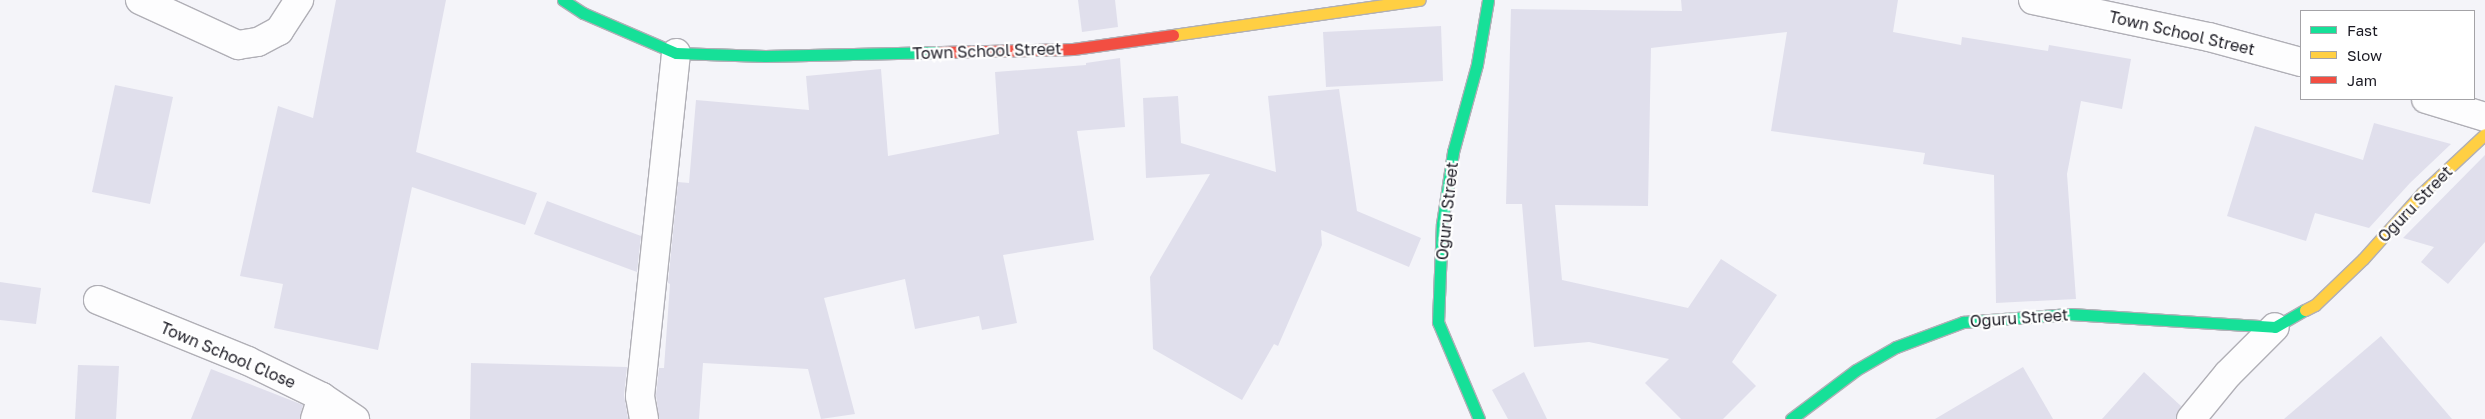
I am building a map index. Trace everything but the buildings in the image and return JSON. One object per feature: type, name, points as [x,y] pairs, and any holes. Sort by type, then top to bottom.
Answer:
[{"type":"street","points":[[140,0],[238,45],[258,42],[279,31],[299,0]]},
{"type":"street","name":"Town School Street","points":[[563,0],[583,13],[676,53],[765,56],[1073,49],[1420,0]]},
{"type":"street","name":"Oguru Street","points":[[1479,419],[1438,322],[1442,224],[1453,152],[1477,64],[1488,0]]},
{"type":"street","name":"Town School Street","points":[[2033,0],[2209,37],[2300,62]]},
{"type":"street","points":[[644,419],[640,396],[676,53]]},
{"type":"street","points":[[2429,100],[2485,117]]},
{"type":"street","name":"Oguru Street","points":[[2191,419],[2228,374],[2275,327],[2314,305],[2364,258],[2422,193],[2485,134]]},
{"type":"street","name":"Town School Close","points":[[98,300],[248,361],[319,408],[355,419]]},
{"type":"street","name":"Oguru Street","points":[[1791,419],[1856,370],[1896,347],[1963,322],[2070,314],[2275,327]]},
{"type":"traffic: fast","points":[[563,0],[583,13],[676,53],[765,56],[941,52]]},
{"type":"traffic: fast","points":[[1479,419],[1438,322],[1442,224],[1453,152],[1477,64],[1488,0]]},
{"type":"traffic: fast","points":[[1791,419],[1856,370],[1896,347],[1963,322],[2070,314],[2275,327],[2305,310]]},
{"type":"traffic: slow","points":[[1173,35],[1420,0]]},
{"type":"traffic: slow","points":[[2305,310],[2315,305],[2363,259],[2422,193],[2485,134]]},
{"type":"traffic: jam","points":[[941,52],[1073,49],[1173,35]]}]
